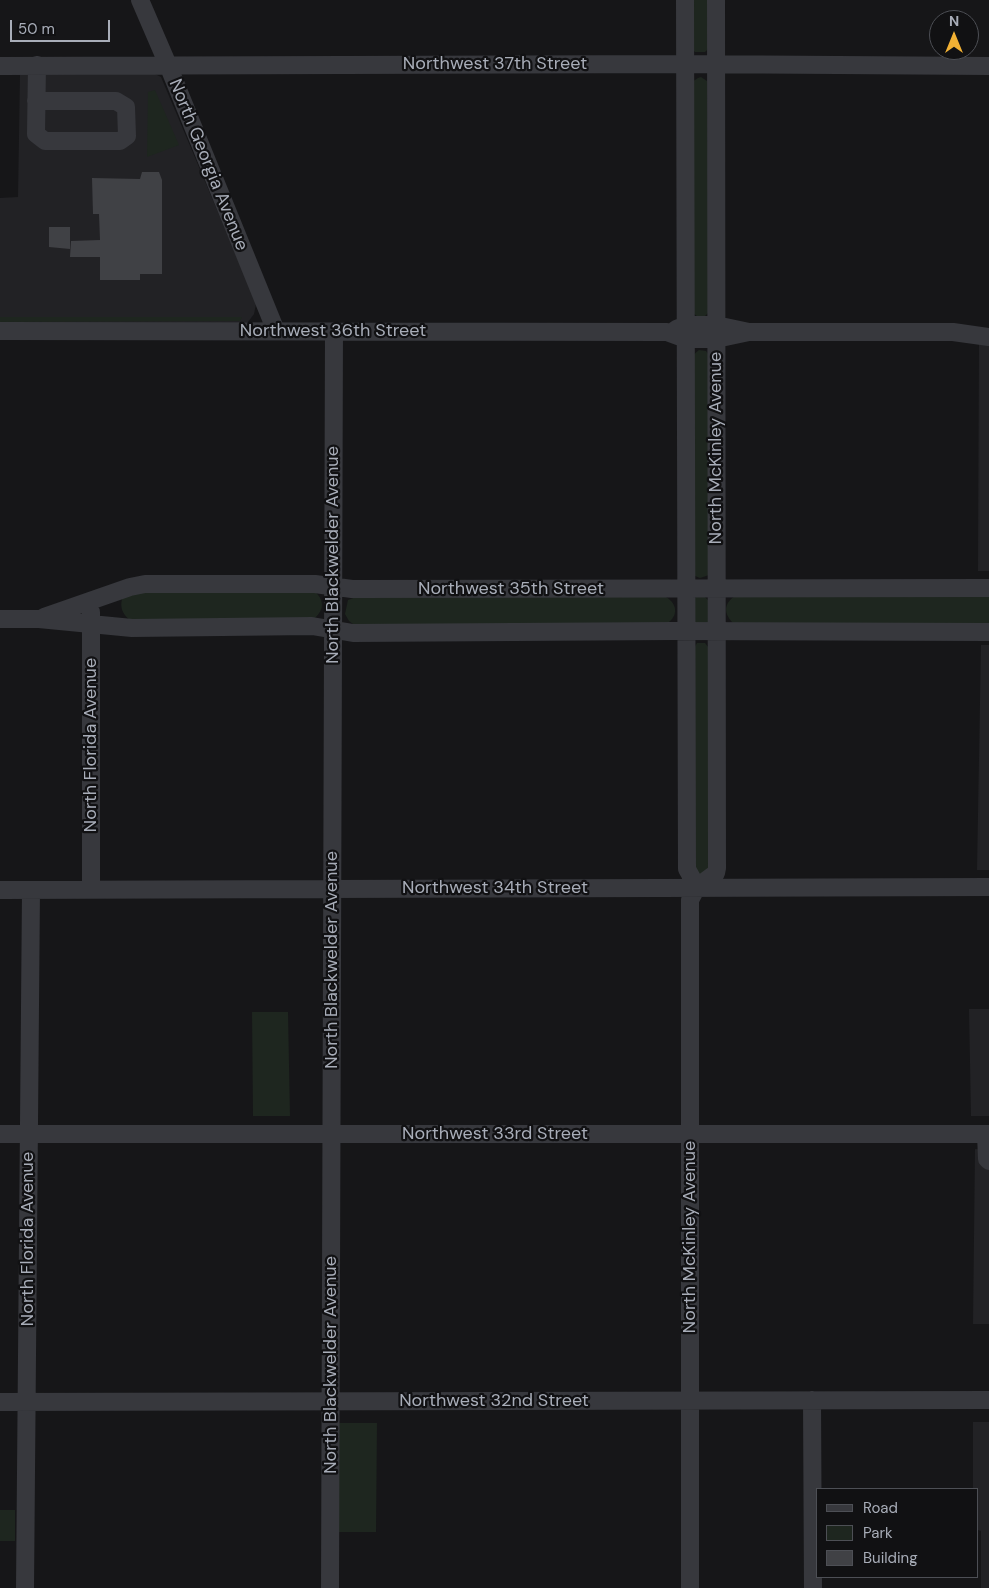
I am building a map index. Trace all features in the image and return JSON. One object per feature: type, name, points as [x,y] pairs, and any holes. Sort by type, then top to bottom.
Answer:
[{"type":"street","name":"North Georgia Avenue","points":[[140,0],[276,331]]},
{"type":"street","name":"North McKinley Avenue","points":[[686,0],[687,869],[697,888]]},
{"type":"street","name":"North McKinley Avenue","points":[[690,1588],[690,900],[697,888],[716,873],[717,868],[716,0]]},
{"type":"street","name":"Northwest 37th Street","points":[[0,66],[716,64],[989,66]]},
{"type":"street","points":[[36,100],[116,101],[126,107],[127,136],[120,141],[45,141],[36,134],[36,100],[37,65]]},
{"type":"street","name":"Northwest 36th Street","points":[[953,332],[989,325]]},
{"type":"street","name":"Northwest 36th Street","points":[[0,331],[953,332],[989,337]]},
{"type":"street","name":"North Blackwelder Avenue","points":[[330,1588],[334,331]]},
{"type":"street","name":"Northwest 35th Street","points":[[39,619],[130,587],[146,584],[315,584],[352,589],[989,588]]},
{"type":"street","name":"North Florida Avenue","points":[[91,600],[91,890]]},
{"type":"street","name":"Northwest 35th Street","points":[[0,619],[39,619],[132,628],[312,626],[353,633],[989,632]]},
{"type":"street","name":"Northwest 34th Street","points":[[0,890],[989,887]]},
{"type":"street","name":"North Florida Avenue","points":[[25,1588],[31,890]]},
{"type":"street","name":"Northwest 33rd Street","points":[[0,1134],[988,1134]]},
{"type":"street","points":[[988,1134],[987,1159],[989,1161]]},
{"type":"street","points":[[812,1400],[813,1588]]},
{"type":"street","name":"Northwest 32nd Street","points":[[0,1402],[989,1400]]},
{"type":"shaded area","points":[[20,73],[155,74],[161,77],[255,300],[254,314],[248,322],[0,323],[0,198],[18,197]]},
{"type":"shaded area","points":[[979,342],[989,343],[989,571],[978,571]]},
{"type":"shaded area","points":[[981,645],[989,645],[989,870],[977,870]]},
{"type":"shaded area","points":[[969,1009],[989,1009],[989,1116],[971,1116]]},
{"type":"shaded area","points":[[975,1149],[989,1150],[989,1324],[973,1324]]},
{"type":"shaded area","points":[[973,1422],[989,1422],[989,1588],[981,1588],[979,1488],[973,1488]]},
{"type":"green space","points":[[690,0],[710,0],[708,49],[705,52],[695,52],[691,48]]},
{"type":"green space","points":[[701,77],[707,81],[710,311],[705,316],[698,317],[693,313],[692,82]]},
{"type":"green space","points":[[155,90],[179,145],[147,157],[148,92]]},
{"type":"green space","points":[[0,317],[242,317],[240,321],[0,322]]},
{"type":"green space","points":[[699,350],[706,351],[709,355],[709,575],[700,578],[695,576],[692,356]]},
{"type":"green space","points":[[314,591],[320,597],[322,604],[322,608],[315,618],[130,620],[123,613],[121,605],[122,599],[130,592]]},
{"type":"green space","points":[[989,595],[989,624],[733,623],[726,609],[728,602],[735,596]]},
{"type":"green space","points":[[664,596],[672,602],[675,609],[673,617],[666,624],[353,624],[345,614],[348,600],[356,597]]},
{"type":"green space","points":[[704,596],[710,602],[709,621],[698,624],[695,622],[694,599]]},
{"type":"green space","points":[[697,643],[705,643],[709,648],[711,867],[700,875],[695,872],[694,648]]},
{"type":"green space","points":[[252,1012],[288,1012],[290,1116],[253,1116]]},
{"type":"green space","points":[[339,1423],[377,1423],[376,1532],[339,1532]]},
{"type":"green space","points":[[0,1510],[15,1510],[15,1541],[0,1541]]},
{"type":"building","points":[[142,172],[159,172],[162,180],[162,274],[140,274],[140,280],[100,280],[100,257],[70,257],[71,241],[100,240],[99,214],[93,214],[92,178],[140,179]]},
{"type":"building","points":[[49,227],[70,227],[70,249],[49,247]]}]
